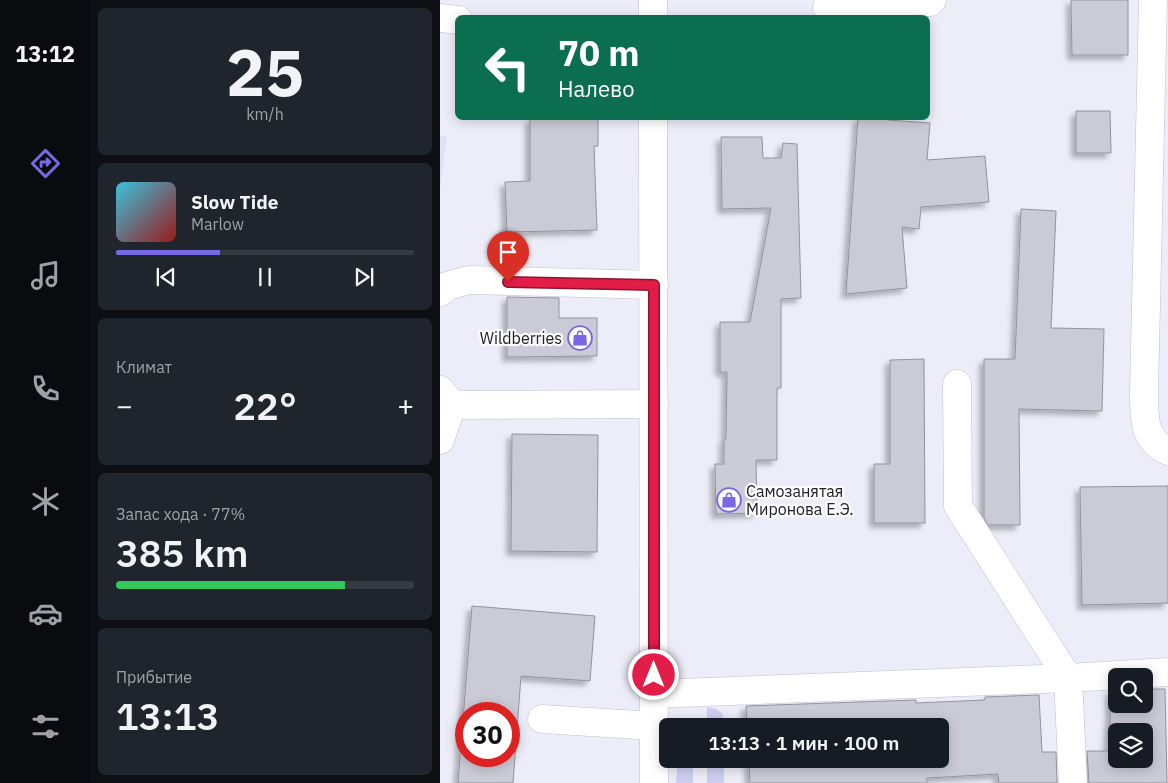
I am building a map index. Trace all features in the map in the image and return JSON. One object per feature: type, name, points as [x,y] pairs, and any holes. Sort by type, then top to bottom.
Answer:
[{"type":"street","points":[[653,0],[653,15]]},
{"type":"street","points":[[827,7],[930,2],[932,0]]},
{"type":"street","points":[[1153,0],[1144,422],[1154,442],[1168,451]]},
{"type":"street","points":[[440,18],[455,20]]},
{"type":"street","points":[[653,120],[654,783]]},
{"type":"street","points":[[440,292],[447,286],[469,280],[654,285]]},
{"type":"street","points":[[957,384],[958,506],[1068,678],[1073,783]]},
{"type":"street","points":[[440,440],[446,398],[654,404]]},
{"type":"street","points":[[654,694],[1068,678],[1168,672]]},
{"type":"street","points":[[542,719],[654,726]]},
{"type":"shaded area","points":[[440,136],[447,136],[440,189]]},
{"type":"shaded area","points":[[707,707],[716,709],[723,714],[723,718],[707,718]]},
{"type":"shaded area","points":[[677,768],[693,768],[693,783],[676,783]]},
{"type":"shaded area","points":[[707,768],[724,768],[724,783],[707,783]]},
{"type":"building","points":[[1071,0],[1128,0],[1128,55],[1072,55]]},
{"type":"building","points":[[1076,111],[1110,111],[1111,153],[1076,153]]},
{"type":"building","points":[[530,120],[598,120],[598,146],[594,146],[597,230],[507,232],[505,182],[530,181]]},
{"type":"building","points":[[858,120],[930,123],[927,160],[985,156],[989,202],[921,207],[919,229],[902,227],[907,288],[846,294]]},
{"type":"building","points":[[721,137],[762,137],[763,158],[781,158],[783,143],[797,144],[801,298],[781,299],[781,388],[777,388],[777,460],[756,460],[757,513],[716,514],[715,464],[724,464],[724,440],[726,439],[727,372],[720,372],[720,322],[750,322],[771,208],[722,209]]},
{"type":"building","points":[[1021,209],[1056,211],[1051,328],[1104,329],[1102,411],[1019,409],[1020,525],[988,525],[984,518],[984,359],[1015,359]]},
{"type":"building","points":[[507,297],[559,298],[559,318],[597,318],[597,356],[507,357]]},
{"type":"building","points":[[924,359],[925,523],[874,523],[874,464],[890,464],[890,360]]},
{"type":"building","points":[[512,434],[598,435],[597,552],[511,551]]},
{"type":"building","points":[[1168,486],[1168,603],[1082,605],[1080,487]]},
{"type":"building","points":[[472,606],[595,616],[590,681],[521,676],[519,702],[464,702]]},
{"type":"building","points":[[1153,689],[1165,689],[1167,783],[1089,783],[1087,751],[1108,751],[1108,768],[1153,768],[1153,723],[1110,723],[1110,713],[1153,713]]},
{"type":"building","points":[[1039,695],[1042,752],[1056,752],[1057,783],[999,783],[998,774],[927,778],[927,783],[750,783],[749,768],[949,768],[949,718],[747,718],[746,706],[916,700],[916,703],[985,700],[985,697]]},
{"type":"building","points":[[459,767],[514,767],[513,783],[458,783]]},
{"type":"place","name":"Wildberries","points":[[580,338]]},
{"type":"place","name":"Самозанятая Миронова Е.Э.","points":[[729,500]]},
{"type":"route","points":[[508,282],[654,285],[654,675]]}]
